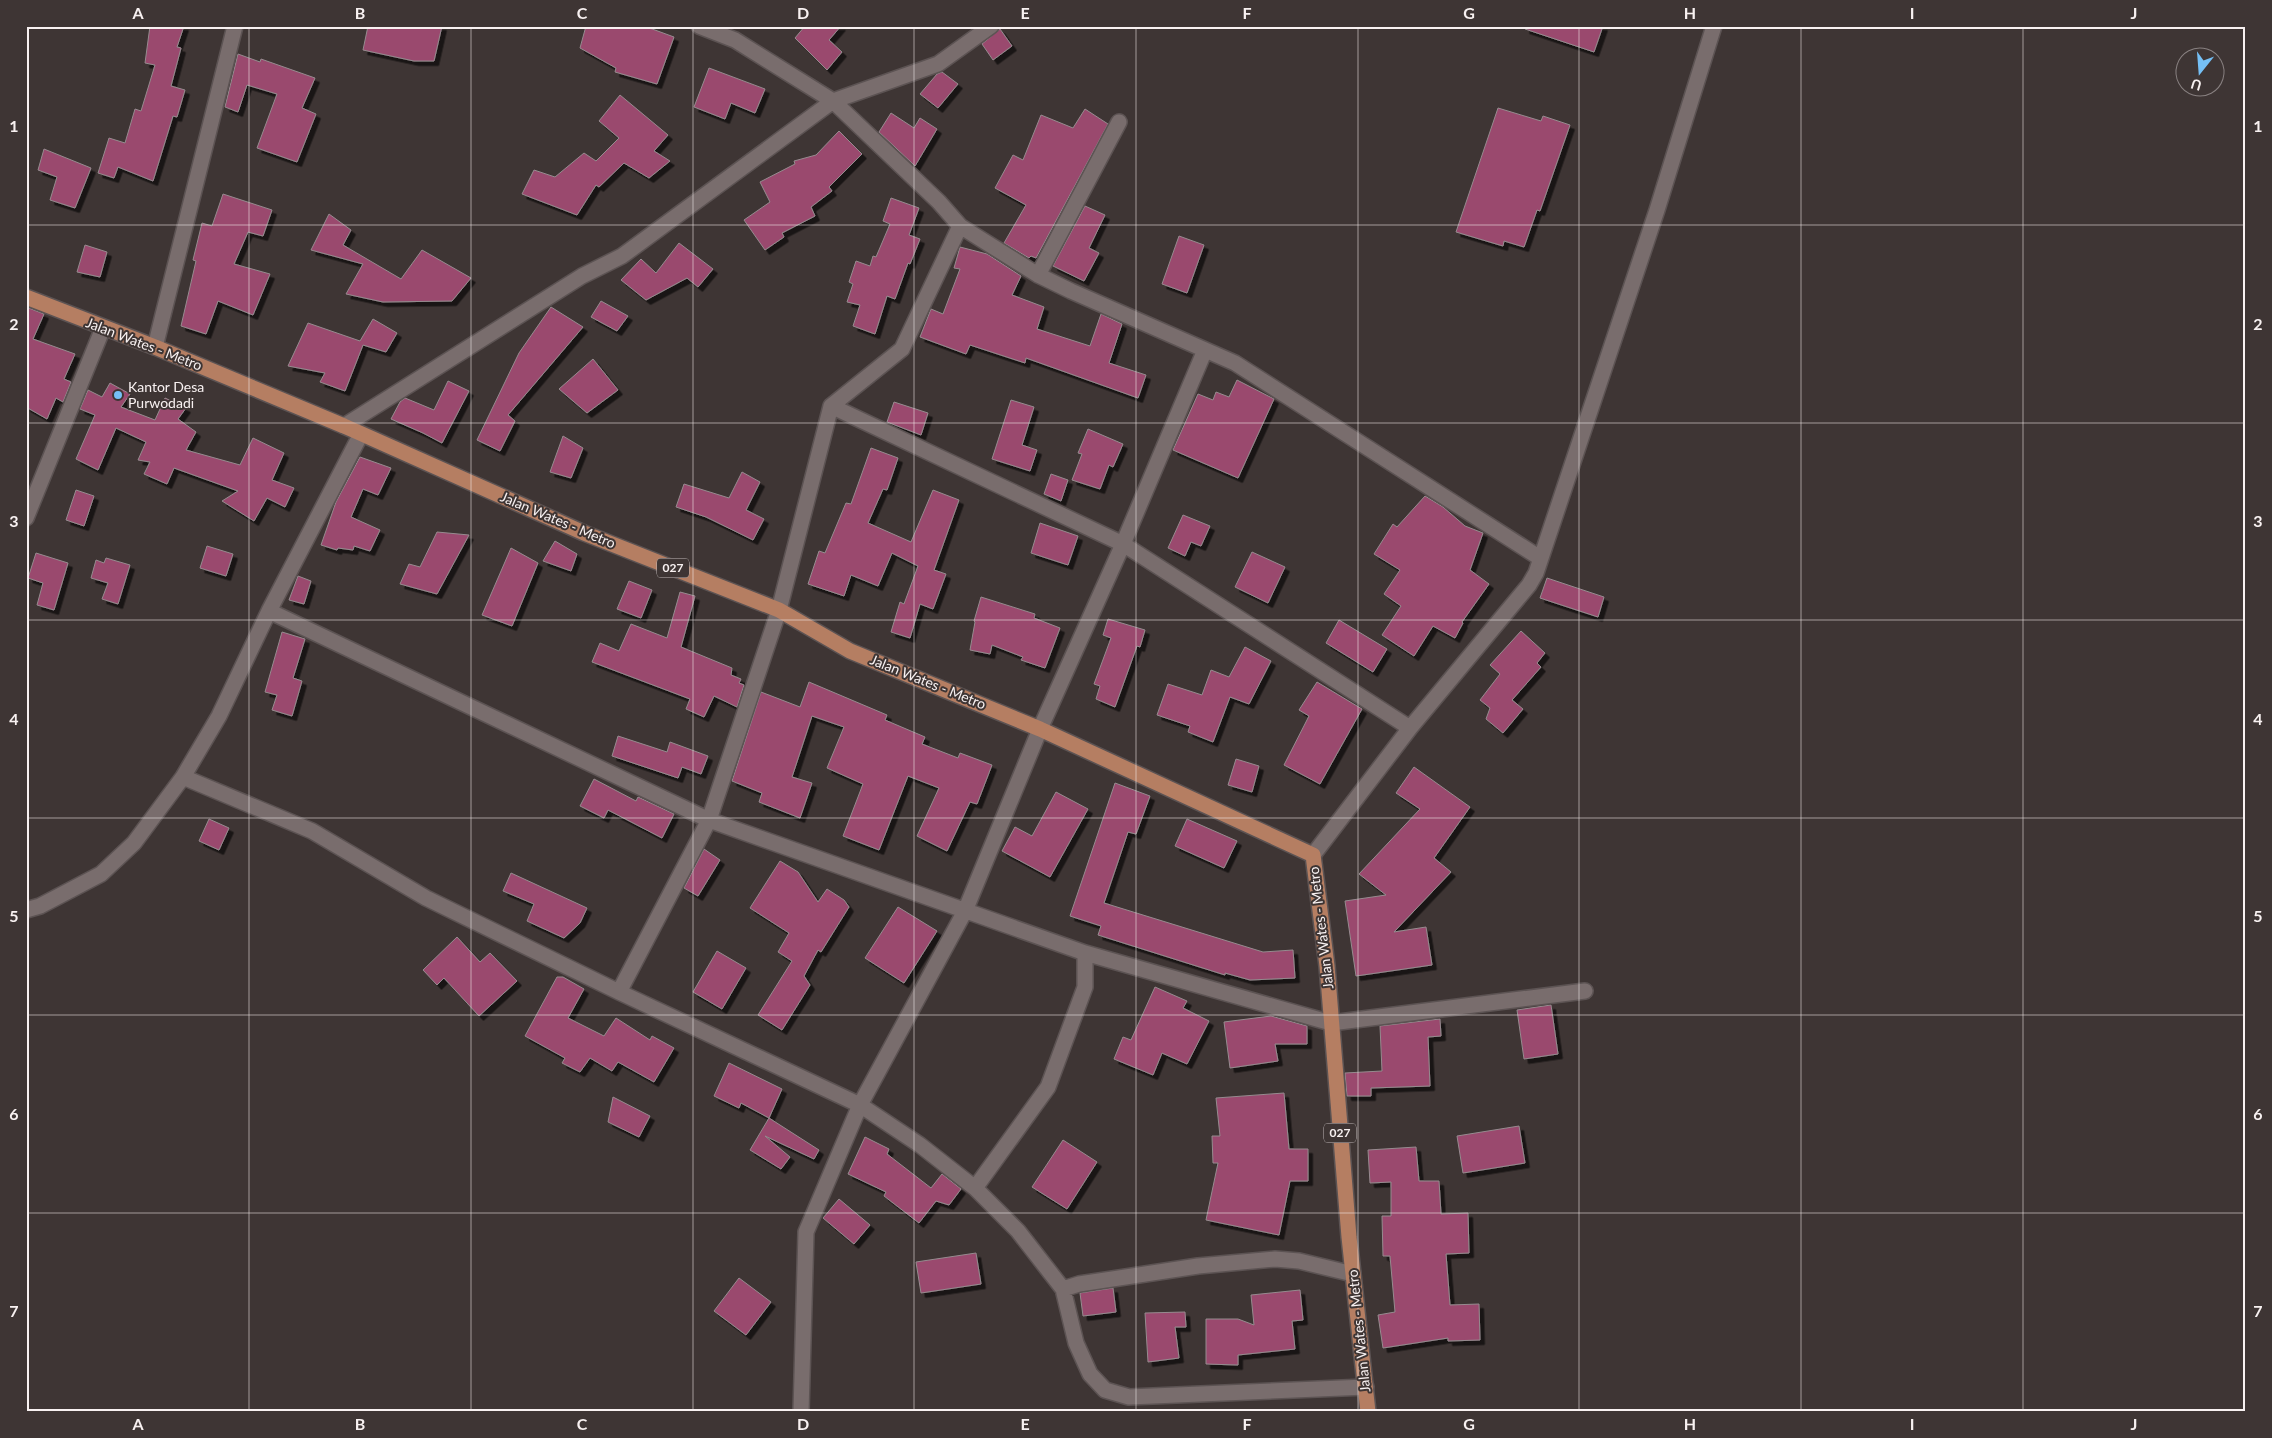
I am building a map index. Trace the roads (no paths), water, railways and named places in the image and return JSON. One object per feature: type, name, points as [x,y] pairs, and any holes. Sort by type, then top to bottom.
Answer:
[{"type":"main road","name":"Jalan Wates - Metro","points":[[26,297],[155,347],[344,426],[584,533],[779,610],[850,651],[1040,729],[1313,855],[1327,966],[1353,1274],[1368,1412]]},
{"type":"street","points":[[155,347],[235,26]]},
{"type":"street","points":[[699,26],[737,33],[833,101],[939,202],[960,226],[1038,274],[1235,363],[1540,558]]},
{"type":"street","points":[[344,426],[582,276],[622,256],[833,101],[938,64],[991,26]]},
{"type":"street","points":[[1313,855],[1410,728],[1529,586],[1536,573],[1657,210],[1714,26]]},
{"type":"street","points":[[1038,274],[1119,122]]},
{"type":"street","points":[[619,992],[709,820],[779,610],[830,406],[902,350],[960,226]]},
{"type":"street","points":[[26,518],[103,328]]},
{"type":"street","points":[[801,1412],[806,1232],[860,1105],[966,911],[1040,729],[1123,544],[1205,350]]},
{"type":"street","points":[[830,406],[1123,544],[1410,728]]},
{"type":"street","points":[[26,910],[40,906],[101,874],[134,843],[183,777],[219,716],[270,611],[361,434]]},
{"type":"street","points":[[270,611],[709,820],[1085,953],[1331,1023],[1585,991]]},
{"type":"street","points":[[183,777],[312,831],[426,898],[619,992],[860,1105],[920,1146],[975,1188],[1018,1231],[1063,1289],[1076,1343],[1090,1374],[1105,1390],[1129,1397],[1366,1387]]},
{"type":"street","points":[[975,1188],[1048,1087],[1084,987],[1085,953]]},
{"type":"street","points":[[1063,1289],[1079,1284],[1198,1266],[1275,1259],[1299,1261],[1353,1274]]},
{"type":"place","name":"Kantor Desa Purwodadi","points":[[118,395]]}]
